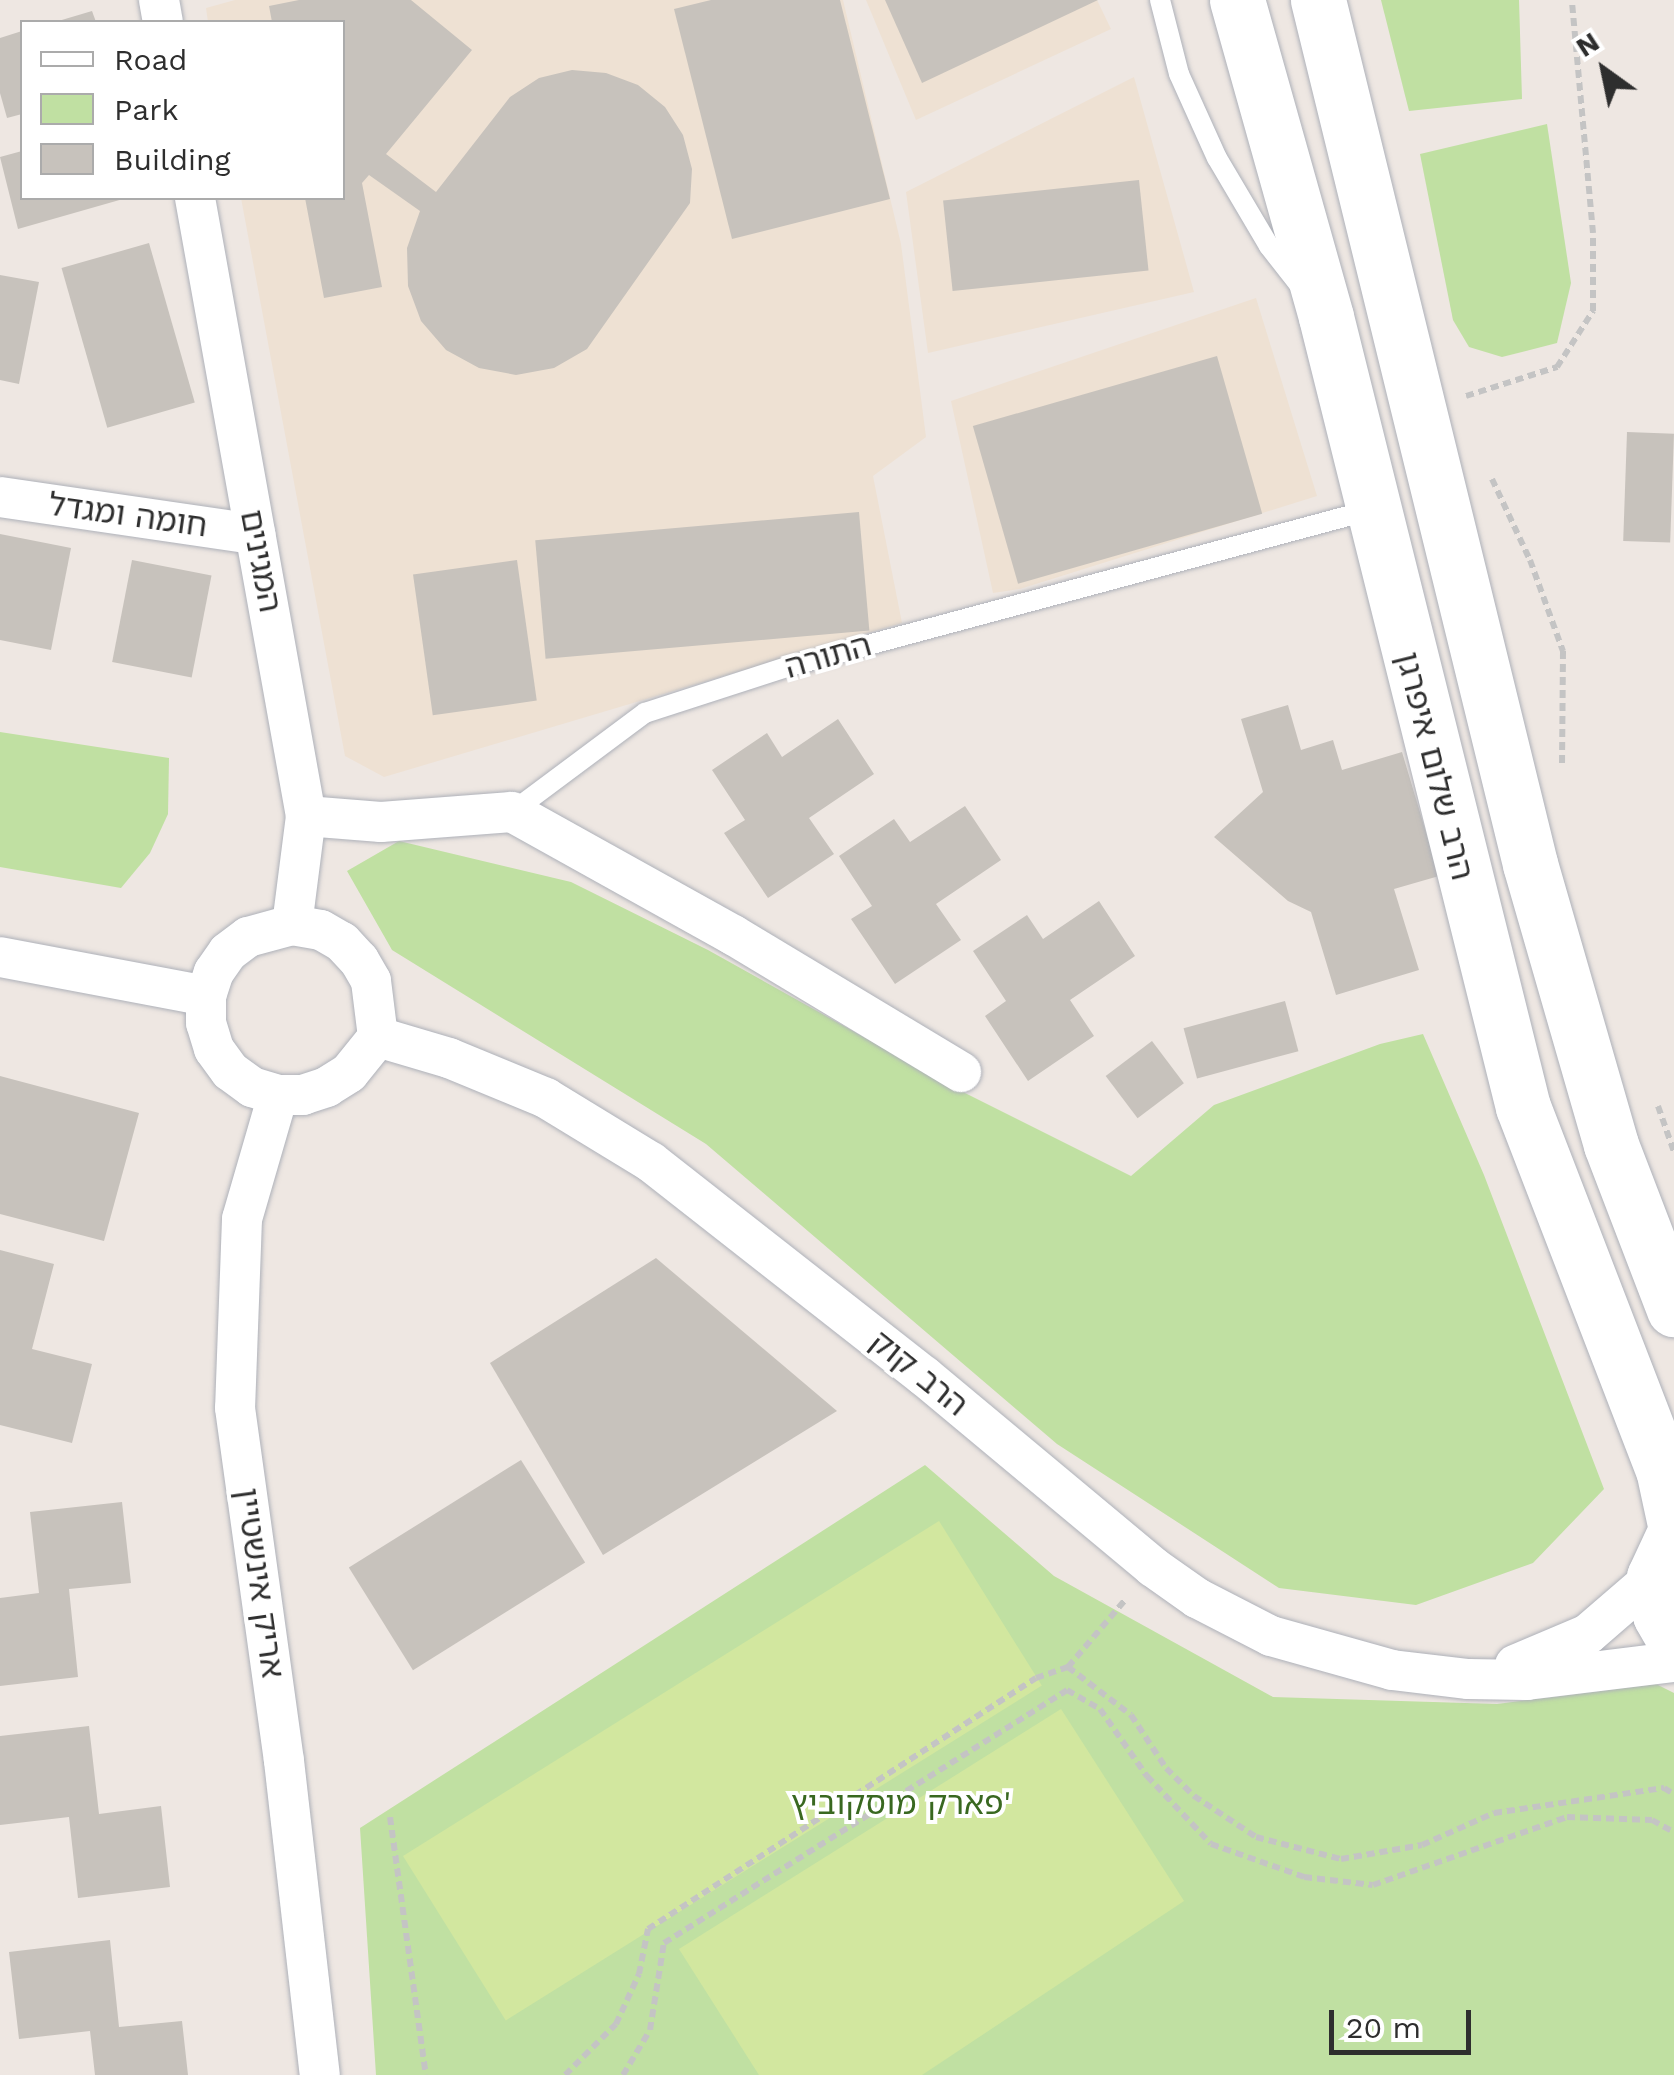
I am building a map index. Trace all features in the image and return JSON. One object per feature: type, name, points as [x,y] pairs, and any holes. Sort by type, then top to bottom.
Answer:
[{"type":"main road","name":"הרב שלום איפרגן","points":[[1237,0],[1326,317],[1523,1106],[1658,1456],[1674,1520]]},
{"type":"main road","points":[[1318,0],[1560,978],[1611,1146],[1674,1308]]},
{"type":"main road","points":[[1664,1556],[1660,1615],[1674,1639]]},
{"type":"street","name":"המגינים","points":[[195,200],[306,816],[292,925]]},
{"type":"street","name":"חומה ומגדל","points":[[0,497],[255,534]]},
{"type":"street","points":[[306,816],[381,822],[512,812],[733,935],[961,1072]]},
{"type":"street","points":[[292,925],[321,930],[342,942],[359,960],[371,982],[378,1037],[349,1073],[327,1087],[303,1095],[278,1095],[252,1087],[230,1071],[214,1050],[206,1024],[206,996],[228,952],[248,937],[292,925]]},
{"type":"street","points":[[0,958],[206,996]]},
{"type":"street","name":"הרב קוק","points":[[378,1037],[449,1058],[546,1098],[651,1162],[924,1376],[1153,1567],[1197,1598],[1271,1636],[1392,1670],[1468,1679],[1527,1680],[1674,1662]]},
{"type":"street","name":"אריק אינשטיין","points":[[278,1095],[242,1219],[235,1408],[284,1761],[320,2075]]},
{"type":"street","name":"הרב קוק","points":[[1468,1679],[1564,1648],[1618,1612],[1664,1556]]},
{"type":"lane","points":[[1160,0],[1179,74],[1216,158],[1269,246],[1326,317]]},
{"type":"lane","name":"התורה","points":[[512,812],[645,713],[790,666],[1372,509]]},
{"type":"path","points":[[1419,412],[1557,367],[1593,311],[1593,233],[1572,0]]},
{"type":"path","points":[[566,2075],[616,2024],[640,1974],[648,1929],[1036,1678],[1068,1668],[1153,1567]]},
{"type":"path","points":[[1068,1668],[1130,1715],[1166,1768],[1194,1796],[1256,1837],[1341,1859],[1422,1845],[1494,1814],[1664,1788],[1674,1794]]},
{"type":"path","points":[[622,2075],[650,2030],[664,1943],[1067,1690],[1100,1709],[1147,1776],[1212,1844],[1304,1877],[1373,1885],[1567,1817],[1652,1820],[1674,1832]]},
{"type":"path","points":[[390,1818],[426,2075]]},
{"type":"shaded area","points":[[235,0],[843,0],[901,244],[926,437],[873,476],[902,623],[384,777],[345,756],[241,200],[345,200],[345,20],[208,20],[206,8]]},
{"type":"shaded area","points":[[866,0],[1097,0],[1111,29],[916,120]]},
{"type":"shaded area","points":[[1134,77],[1194,292],[928,353],[906,192]]},
{"type":"shaded area","points":[[1256,298],[1317,496],[1020,589],[993,593],[951,401]]},
{"type":"green space","points":[[1381,0],[1519,0],[1522,99],[1409,111]]},
{"type":"green space","points":[[1547,124],[1571,283],[1557,343],[1502,357],[1469,347],[1453,320],[1420,154]]},
{"type":"green space","points":[[0,732],[169,758],[168,814],[150,853],[121,888],[0,867]]},
{"type":"green space","points":[[399,841],[571,882],[708,950],[953,1087],[1131,1176],[1214,1105],[1380,1044],[1423,1034],[1484,1175],[1604,1489],[1533,1563],[1416,1605],[1279,1588],[1057,1444],[706,1144],[392,950],[347,871]]},
{"type":"green space","name":"פארק מוסקוביץ'","points":[[925,1465],[1054,1576],[1273,1697],[1497,1704],[1656,1684],[1674,1693],[1674,2075],[376,2075],[360,1828]]},
{"type":"green space","points":[[939,1521],[1042,1686],[506,2020],[403,1856]]},
{"type":"green space","points":[[1061,1709],[1184,1901],[922,2075],[759,2075],[679,1949]]},
{"type":"building","points":[[299,0],[411,0],[472,50],[386,154],[436,192],[510,97],[539,78],[572,70],[606,73],[638,85],[665,107],[683,135],[692,169],[690,203],[587,349],[554,368],[516,375],[479,368],[446,350],[421,321],[408,286],[407,248],[420,211],[369,175],[362,183],[382,287],[324,298],[305,200],[345,200],[345,20],[272,20],[269,6]]},
{"type":"building","points":[[711,0],[840,0],[890,199],[732,239],[674,9]]},
{"type":"building","points":[[885,0],[1098,0],[922,83]]},
{"type":"building","points":[[92,11],[95,20],[62,20]]},
{"type":"building","points":[[20,32],[20,115],[7,118],[0,93],[0,38]]},
{"type":"building","points":[[20,152],[20,200],[120,200],[18,229],[0,157]]},
{"type":"building","points":[[1139,180],[1149,271],[953,291],[943,201]]},
{"type":"building","points":[[149,243],[195,403],[107,428],[62,268]]},
{"type":"building","points":[[0,275],[39,282],[19,384],[0,380]]},
{"type":"building","points":[[1217,356],[1262,514],[1018,584],[973,426]]},
{"type":"building","points":[[1627,432],[1674,434],[1670,543],[1623,541]]},
{"type":"building","points":[[859,512],[869,631],[546,659],[535,540]]},
{"type":"building","points":[[0,534],[71,548],[51,650],[0,640]]},
{"type":"building","points":[[132,560],[212,575],[192,678],[112,662]]},
{"type":"building","points":[[517,560],[537,701],[433,715],[413,575]]},
{"type":"building","points":[[1288,705],[1301,750],[1333,740],[1342,770],[1402,752],[1439,876],[1394,889],[1419,970],[1336,995],[1311,912],[1288,901],[1214,837],[1263,792],[1241,719]]},
{"type":"building","points":[[838,719],[874,774],[809,818],[834,854],[768,898],[724,833],[745,820],[712,770],[767,733],[782,757]]},
{"type":"building","points":[[965,806],[1001,860],[936,904],[961,940],[895,984],[851,919],[872,906],[839,856],[894,819],[910,842]]},
{"type":"building","points":[[1099,901],[1135,956],[1070,1000],[1094,1036],[1028,1081],[985,1016],[1006,1001],[973,951],[1027,915],[1043,939]]},
{"type":"building","points":[[1285,1001],[1298,1051],[1197,1078],[1184,1028]]},
{"type":"building","points":[[1152,1041],[1184,1083],[1138,1118],[1106,1076]]},
{"type":"building","points":[[0,1076],[139,1113],[104,1241],[0,1214]]},
{"type":"building","points":[[0,1250],[54,1264],[32,1349],[92,1364],[72,1443],[0,1425]]},
{"type":"building","points":[[656,1258],[837,1411],[603,1555],[490,1363]]},
{"type":"building","points":[[521,1460],[585,1563],[413,1670],[349,1568]]},
{"type":"building","points":[[122,1502],[131,1583],[69,1589],[78,1677],[0,1686],[0,1598],[39,1593],[30,1512]]},
{"type":"building","points":[[89,1726],[99,1814],[161,1806],[170,1887],[78,1898],[69,1817],[0,1825],[0,1736]]},
{"type":"building","points":[[110,1940],[119,2027],[182,2021],[188,2075],[95,2075],[90,2031],[19,2039],[9,1952]]}]
